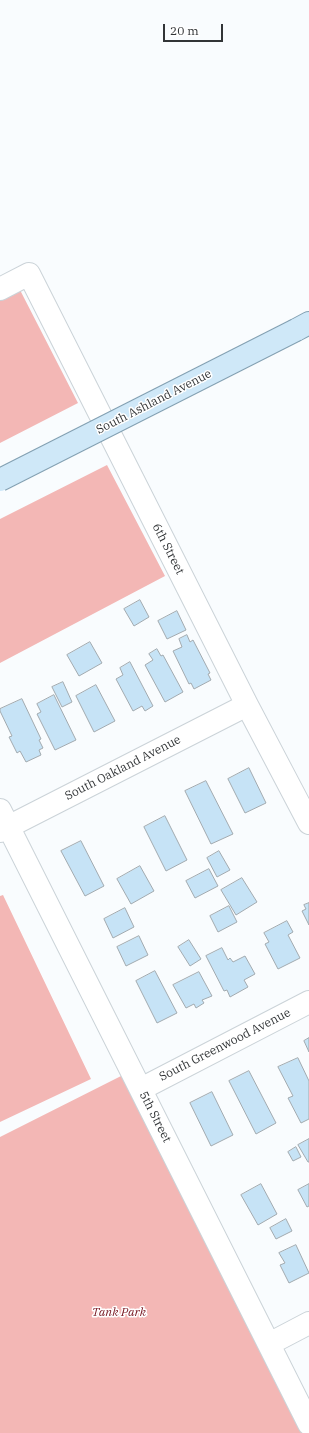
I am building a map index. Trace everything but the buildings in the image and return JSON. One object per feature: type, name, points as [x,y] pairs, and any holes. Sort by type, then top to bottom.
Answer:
[{"type":"main road","name":"South Ashland Avenue","points":[[0,480],[309,324]]},
{"type":"street","name":"6th Street","points":[[0,289],[29,274],[247,706],[309,823]]},
{"type":"street","name":"South Oakland Avenue","points":[[3,823],[247,706]]},
{"type":"street","name":"5th Street","points":[[3,823],[140,1089],[309,1424]]},
{"type":"street","name":"South Greenwood Avenue","points":[[140,1089],[309,1002]]},
{"type":"street","points":[[269,1344],[309,1322]]},
{"type":"green space","points":[[20,290],[78,403],[0,443],[0,300]]},
{"type":"green space","points":[[107,465],[165,576],[0,663],[0,519]]},
{"type":"green space","points":[[3,895],[91,1079],[0,1122],[0,896]]},
{"type":"green space","name":"Tank Park","points":[[131,1071],[309,1433],[0,1433],[0,1137]]}]
